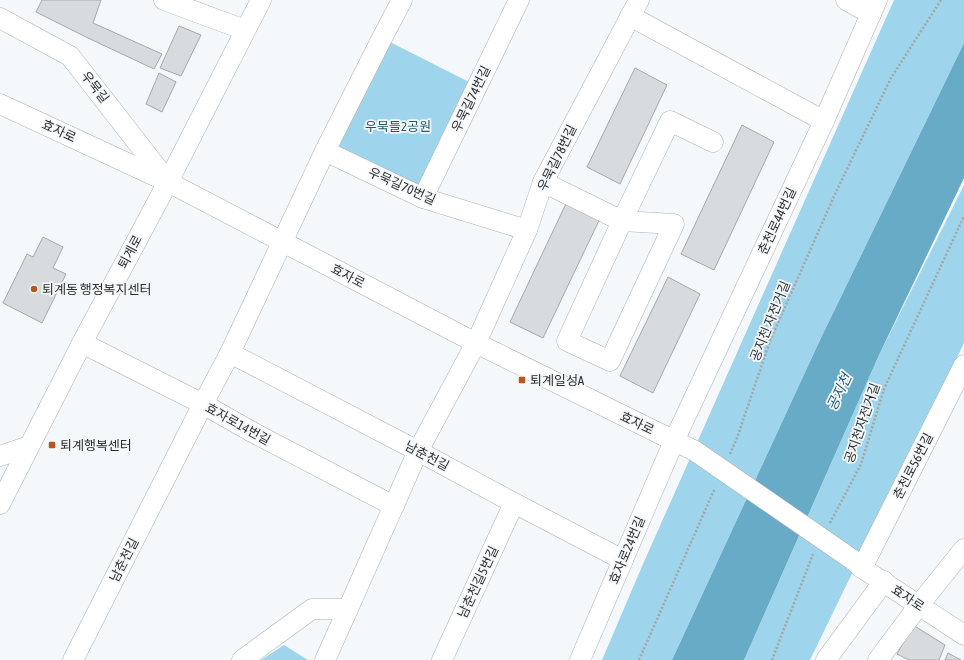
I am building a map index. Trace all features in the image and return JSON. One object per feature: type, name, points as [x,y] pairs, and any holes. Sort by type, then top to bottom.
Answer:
[{"type":"street","points":[[164,0],[245,30]]},
{"type":"street","name":"퇴계로","points":[[0,504],[261,0]]},
{"type":"street","points":[[283,242],[325,151],[402,0]]},
{"type":"street","name":"우묵길74번길","points":[[423,198],[519,0]]},
{"type":"street","points":[[846,0],[874,7]]},
{"type":"street","name":"춘천로44번길","points":[[674,441],[824,121],[874,7]]},
{"type":"street","points":[[634,8],[824,121]]},
{"type":"street","name":"우묵길78번길","points":[[476,343],[526,230],[543,182],[634,8]]},
{"type":"street","name":"우묵길","points":[[0,18],[70,56],[168,182]]},
{"type":"street","name":"효자로","points":[[0,104],[168,182],[476,343],[695,451],[858,564],[964,635]]},
{"type":"street","points":[[543,182],[622,221],[674,224],[610,361],[567,341],[622,221],[670,121],[713,142]]},
{"type":"street","name":"우묵길70번길","points":[[325,151],[423,198],[526,230]]},
{"type":"street","name":"남춘천길","points":[[76,659],[230,353],[283,242]]},
{"type":"street","points":[[325,660],[418,451],[476,343]]},
{"type":"street","name":"효자로14번길","points":[[82,344],[203,404],[254,433],[394,506]]},
{"type":"street","name":"남춘천길","points":[[230,353],[623,560]]},
{"type":"street","name":"춘천로56번길","points":[[858,564],[964,365]]},
{"type":"street","name":"효자로24번길","points":[[580,660],[674,441]]},
{"type":"street","points":[[0,456],[29,446]]},
{"type":"street","name":"남춘천길5번길","points":[[442,660],[514,503]]},
{"type":"street","points":[[878,660],[919,605],[964,549]]},
{"type":"street","points":[[826,660],[884,581]]},
{"type":"street","points":[[242,660],[312,609],[348,609]]},
{"type":"path","name":"공지천 자전거길","points":[[728,460],[770,341],[835,194],[891,78],[941,0]]},
{"type":"path","name":"공지천자전거길","points":[[829,525],[861,464],[884,389],[964,216]]},
{"type":"path","points":[[639,660],[715,488]]},
{"type":"path","points":[[772,660],[814,553]]},
{"type":"green space","points":[[894,0],[964,0],[964,43],[820,340],[672,660],[602,660],[643,564]]},
{"type":"green space","name":"우묵들2공원","points":[[382,38],[477,86],[423,198],[325,151]]},
{"type":"green space","points":[[964,185],[964,343],[810,660],[744,660],[879,355]]},
{"type":"green space","points":[[284,645],[308,660],[261,660]]},
{"type":"water","name":"공지천","points":[[964,43],[964,178],[879,355],[744,660],[672,660],[820,340]]},
{"type":"building","points":[[42,0],[101,0],[93,23],[162,54],[154,69],[36,12]]},
{"type":"building","points":[[179,26],[201,35],[181,76],[160,68]]},
{"type":"building","points":[[635,68],[667,85],[620,184],[587,167]]},
{"type":"building","points":[[159,73],[176,82],[162,112],[146,104]]},
{"type":"building","points":[[742,125],[774,142],[714,270],[681,254]]},
{"type":"building","points":[[571,193],[604,210],[543,338],[510,322]]},
{"type":"building","name":"퇴계동 행정복지센터","points":[[43,237],[63,247],[53,268],[66,274],[42,323],[3,303],[27,254],[33,257]]},
{"type":"building","points":[[668,277],[700,294],[653,393],[620,376]]},
{"type":"building","points":[[913,625],[945,645],[939,660],[909,660],[897,654]]},
{"type":"building","points":[[948,653],[961,660],[945,660]]},
{"type":"place","name":"퇴계동 행정복지센터","points":[[34,289]]},
{"type":"place","name":"퇴계일성A","points":[[522,380]]},
{"type":"place","name":"퇴계행복센터","points":[[52,445]]}]
